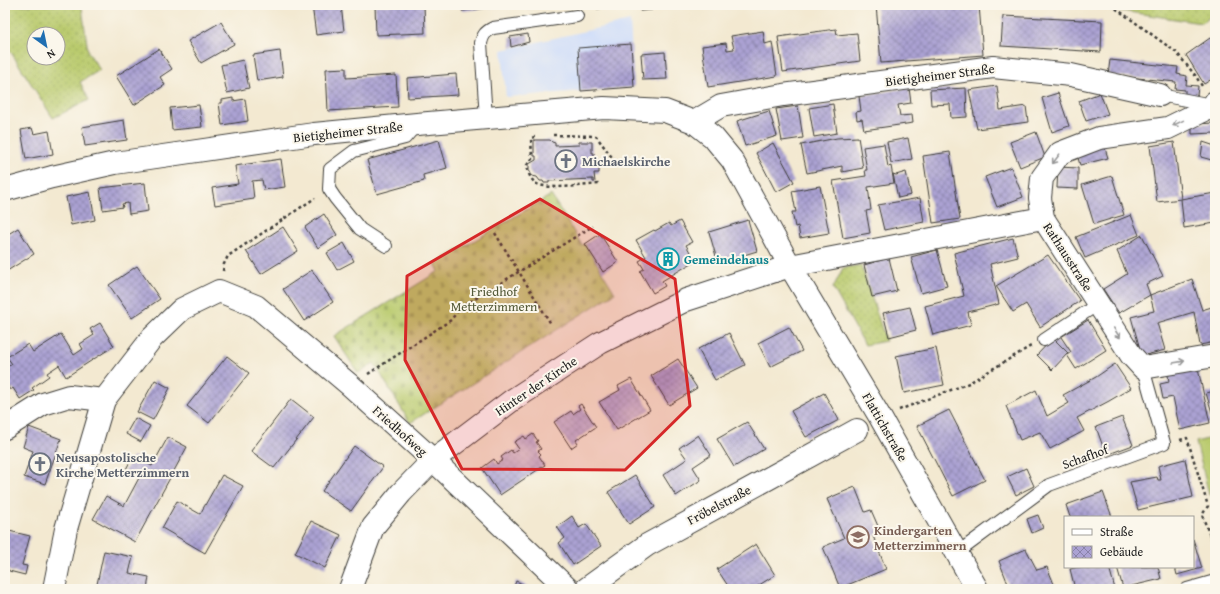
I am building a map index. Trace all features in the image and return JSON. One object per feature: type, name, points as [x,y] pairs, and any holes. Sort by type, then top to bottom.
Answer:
[{"type":"street","name":"Bietigheimer Straße","points":[[694,122],[721,106],[783,95],[993,67],[1071,75],[1160,95]]},
{"type":"street","points":[[1043,218],[1040,198],[1042,178],[1060,153],[1099,138],[1168,128],[1214,106]]},
{"type":"street","name":"Bietigheimer Straße","points":[[5,190],[52,177],[115,163],[314,134],[604,108],[665,111],[694,122],[713,138],[732,160],[790,266]]},
{"type":"street","name":"Rathausstraße","points":[[790,266],[1043,218],[1131,355],[1143,368]]},
{"type":"street","name":"Hinter der Kirche","points":[[350,589],[373,527],[401,493],[433,460],[511,401],[600,343],[686,300],[790,266]]},
{"type":"street","name":"Flattichstraße","points":[[790,266],[880,417],[977,589]]},
{"type":"street","points":[[54,589],[66,529],[104,400],[152,338],[182,310],[219,291]]},
{"type":"street","name":"Friedhofweg","points":[[219,291],[256,306],[351,386],[433,460],[568,589]]},
{"type":"street","points":[[1143,368],[1215,356]]},
{"type":"street","points":[[5,428],[43,404],[68,396],[104,400]]},
{"type":"street","name":"Fröbelstraße","points":[[586,589],[647,544],[857,430]]},
{"type":"lane","points":[[486,118],[480,43],[483,35],[493,28],[577,16]]},
{"type":"lane","name":"Bietigheimer Straße","points":[[1160,95],[1214,106]]},
{"type":"lane","points":[[386,246],[360,228],[335,198],[329,189],[330,169],[354,151],[406,138],[416,124]]},
{"type":"lane","points":[[1044,340],[1098,304]]},
{"type":"lane","points":[[1143,368],[1164,443]]},
{"type":"lane","name":"Schafhof","points":[[957,553],[1049,485],[1164,443]]},
{"type":"lane","points":[[1187,589],[1215,581]]},
{"type":"path","points":[[1111,5],[1176,52],[1195,76],[1214,106]]},
{"type":"path","points":[[548,135],[596,136],[617,164]]},
{"type":"path","points":[[537,137],[531,138],[532,159],[527,165],[529,175],[536,183],[546,187],[600,184]]},
{"type":"path","points":[[219,291],[224,264],[228,256],[329,189]]},
{"type":"path","points":[[351,386],[451,320],[460,308],[593,226]]},
{"type":"path","points":[[495,233],[520,271],[551,324]]},
{"type":"path","points":[[912,406],[969,383],[1024,350]]},
{"type":"path","points":[[1164,443],[1187,438],[1208,506],[1202,515],[1215,549]]},
{"type":"highlighted area","points":[[540,199],[675,279],[690,406],[625,470],[462,469],[405,360],[407,276]]},
{"type":"shaded area","points":[[630,21],[634,87],[506,97],[502,50]]},
{"type":"green space","points":[[5,5],[83,5],[82,7],[88,52],[100,70],[80,82],[89,100],[53,118],[5,43]]},
{"type":"green space","points":[[1083,5],[1215,5],[1215,14],[1201,23]]},
{"type":"green space","name":"Friedhof Metterzimmern","points":[[551,195],[582,245],[585,244],[615,293],[410,423],[374,363],[358,373],[334,336],[439,271],[435,264]]},
{"type":"green space","points":[[861,265],[886,341],[865,345],[833,288],[843,268]]},
{"type":"green space","points":[[1215,437],[1215,494],[1209,495],[1196,442]]},
{"type":"building","points":[[312,5],[341,5],[344,31],[316,35]]},
{"type":"building","points":[[375,5],[424,5],[425,33],[376,35]]},
{"type":"building","points":[[461,5],[505,5],[505,6],[462,11]]},
{"type":"building","points":[[524,5],[551,5],[551,6],[525,9]]},
{"type":"building","points":[[596,5],[625,5],[625,6],[597,9]]},
{"type":"building","points":[[640,5],[652,5],[652,10],[640,11]]},
{"type":"building","points":[[876,5],[979,5],[983,55],[881,63]]},
{"type":"building","points":[[1003,16],[1102,21],[1101,52],[1001,46]]},
{"type":"building","points":[[221,22],[234,44],[201,63],[188,41]]},
{"type":"building","points":[[836,29],[837,35],[857,33],[860,61],[783,72],[778,37]]},
{"type":"building","points":[[763,31],[765,44],[772,42],[777,76],[708,87],[702,46],[726,43],[727,50],[734,49],[731,36]]},
{"type":"building","points":[[528,34],[529,42],[511,47],[510,37]]},
{"type":"building","points":[[1210,38],[1212,40],[1215,38],[1215,77],[1204,84],[1186,55]]},
{"type":"building","points":[[631,44],[634,87],[581,91],[578,48]]},
{"type":"building","points":[[159,49],[172,69],[160,77],[165,85],[134,105],[116,76]]},
{"type":"building","points":[[280,51],[283,77],[257,81],[253,55]]},
{"type":"building","points":[[665,52],[667,79],[643,80],[641,54]]},
{"type":"building","points":[[243,60],[249,88],[227,93],[221,65]]},
{"type":"building","points":[[1110,60],[1178,67],[1177,74],[1187,76],[1186,85],[1198,86],[1197,96],[1185,95],[1185,90],[1175,89],[1176,82],[1108,75]]},
{"type":"building","points":[[346,68],[346,78],[396,75],[398,107],[328,111],[326,69]]},
{"type":"building","points":[[456,74],[458,95],[408,98],[407,78]]},
{"type":"building","points":[[997,86],[1000,110],[1026,106],[1028,122],[977,129],[969,90]]},
{"type":"building","points":[[909,88],[911,103],[898,105],[900,116],[912,115],[913,123],[864,130],[862,119],[857,120],[856,112],[861,111],[859,96]]},
{"type":"building","points":[[966,88],[967,117],[951,118],[950,104],[931,105],[930,90]]},
{"type":"building","points":[[1058,93],[1069,126],[1052,132],[1042,98]]},
{"type":"building","points":[[1100,93],[1108,114],[1086,121],[1079,101]]},
{"type":"building","points":[[233,98],[233,101],[245,99],[248,121],[222,125],[219,103],[222,103],[222,100]]},
{"type":"building","points":[[833,104],[837,133],[814,137],[809,108]]},
{"type":"building","points":[[199,105],[202,127],[172,130],[170,108]]},
{"type":"building","points":[[798,106],[803,138],[782,141],[776,109]]},
{"type":"building","points":[[769,111],[777,136],[745,146],[737,121]]},
{"type":"building","points":[[124,120],[127,140],[85,146],[82,127]]},
{"type":"building","points":[[1215,123],[1215,133],[1192,134],[1192,124]]},
{"type":"building","points":[[32,128],[34,134],[49,131],[53,154],[26,159],[21,130]]},
{"type":"building","points":[[1036,132],[1045,157],[1020,167],[1010,142]]},
{"type":"building","points":[[858,137],[863,168],[842,172],[842,166],[807,173],[801,145],[837,138]]},
{"type":"building","points":[[908,138],[912,159],[891,163],[887,142]]},
{"type":"building","points":[[439,140],[447,168],[423,175],[424,181],[377,194],[367,160]]},
{"type":"building","name":"Michaelskirche","points":[[534,140],[550,140],[555,143],[555,146],[579,145],[579,142],[592,142],[592,153],[594,153],[594,160],[599,160],[599,173],[594,173],[595,182],[593,182],[593,179],[549,181],[549,183],[544,183],[537,177],[532,176],[529,170],[529,164],[536,160],[536,156],[534,156]]},
{"type":"building","points":[[1103,142],[1108,158],[1080,165],[1076,151]]},
{"type":"building","points":[[1174,142],[1181,199],[1157,202],[1150,146]]},
{"type":"building","points":[[1203,142],[1215,146],[1215,161],[1201,157]]},
{"type":"building","points":[[773,143],[794,182],[776,192],[756,153]]},
{"type":"building","points":[[884,144],[888,167],[891,166],[894,183],[868,187],[871,210],[866,211],[870,233],[843,238],[833,181],[866,176],[865,170],[867,170],[863,147]]},
{"type":"building","points":[[950,152],[960,219],[933,223],[923,156]]},
{"type":"building","points":[[281,159],[285,187],[264,190],[262,180],[252,181],[254,199],[215,205],[212,188],[238,184],[235,166]]},
{"type":"building","points":[[1011,167],[1023,197],[997,207],[985,177]]},
{"type":"building","points":[[1058,167],[1078,168],[1078,189],[1057,188]]},
{"type":"building","points":[[906,172],[911,195],[898,198],[893,174],[896,175]]},
{"type":"building","points":[[1112,176],[1124,215],[1094,224],[1082,185]]},
{"type":"building","points":[[145,183],[148,211],[129,214],[128,203],[122,204],[123,207],[103,210],[100,188]]},
{"type":"building","points":[[820,186],[829,233],[800,238],[798,226],[795,227],[792,212],[796,212],[792,191]]},
{"type":"building","points":[[90,192],[95,220],[71,225],[66,197]]},
{"type":"building","points":[[1215,193],[1215,223],[1184,228],[1181,199]]},
{"type":"building","points":[[920,198],[924,222],[884,230],[878,205]]},
{"type":"building","points":[[324,214],[337,235],[318,248],[305,227]]},
{"type":"building","points":[[1131,215],[1139,235],[1085,258],[1076,237]]},
{"type":"building","points":[[748,220],[757,251],[718,263],[709,232]]},
{"type":"building","name":"Gemeindehaus","points":[[680,221],[692,242],[686,245],[695,261],[662,281],[665,286],[653,293],[640,271],[644,269],[639,261],[646,257],[636,240],[669,223],[671,226]]},
{"type":"building","points":[[283,227],[298,251],[261,274],[246,251]]},
{"type":"building","points":[[18,228],[34,254],[7,271],[5,268],[5,236]]},
{"type":"building","points":[[600,234],[618,262],[603,272],[585,244]]},
{"type":"building","points":[[1142,235],[1163,276],[1146,284],[1150,295],[1119,313],[1103,289],[1127,274],[1117,251]]},
{"type":"building","points":[[1013,238],[1018,257],[990,264],[999,304],[968,312],[971,325],[933,335],[925,306],[964,296],[954,253]]},
{"type":"building","points":[[344,243],[354,261],[337,270],[327,253]]},
{"type":"building","points":[[937,250],[947,286],[921,293],[911,257]]},
{"type":"building","points":[[1048,255],[1080,301],[1040,327],[1026,304],[1013,312],[996,286]]},
{"type":"building","points":[[889,258],[897,291],[872,297],[864,265]]},
{"type":"building","points":[[137,266],[160,299],[132,318],[109,285]]},
{"type":"building","points":[[312,270],[333,302],[304,321],[283,289]]},
{"type":"building","points":[[1192,279],[1202,310],[1215,306],[1215,342],[1200,345],[1194,312],[1157,323],[1165,350],[1142,356],[1131,317],[1154,311],[1150,295]]},
{"type":"building","points":[[910,307],[916,330],[889,337],[883,313]]},
{"type":"building","points":[[1088,320],[1106,350],[1076,369],[1067,355],[1071,352],[1061,337]]},
{"type":"building","points":[[100,323],[114,346],[66,377],[59,365],[47,373],[49,376],[32,388],[34,390],[20,399],[13,388],[10,390],[5,382],[5,368],[12,364],[7,357],[28,344],[33,352],[61,334],[74,355],[83,349],[80,344],[94,335],[90,329]]},
{"type":"building","points":[[789,327],[802,351],[770,367],[758,343]]},
{"type":"building","points":[[729,333],[745,365],[715,380],[698,349]]},
{"type":"building","points":[[1053,338],[1068,353],[1052,370],[1037,355]]},
{"type":"building","points":[[936,348],[944,385],[904,393],[896,356]]},
{"type":"building","points":[[227,356],[249,373],[209,423],[187,406]]},
{"type":"building","points":[[678,359],[697,388],[669,405],[651,376]]},
{"type":"building","points":[[1115,364],[1131,388],[1077,418],[1084,431],[1050,449],[1040,432],[1020,440],[1006,406],[1036,390],[1047,416],[1069,403],[1063,395],[1096,377]]},
{"type":"building","points":[[1198,369],[1210,423],[1180,430],[1173,397],[1163,399],[1160,384],[1169,382],[1168,375]]},
{"type":"building","points":[[631,379],[650,410],[617,430],[599,402],[620,390],[618,386]]},
{"type":"building","points":[[155,380],[170,388],[153,420],[137,412]]},
{"type":"building","points":[[1215,391],[1215,416],[1213,416],[1206,393]]},
{"type":"building","points":[[824,393],[839,420],[806,437],[791,411]]},
{"type":"building","points":[[291,399],[314,417],[274,468],[251,451]]},
{"type":"building","points":[[581,404],[596,427],[576,440],[578,443],[571,448],[554,422],[571,411],[573,414],[580,409],[578,406]]},
{"type":"building","points":[[949,410],[985,480],[953,496],[917,426]]},
{"type":"building","points":[[1122,417],[1133,445],[1106,455],[1096,427]]},
{"type":"building","points":[[135,418],[150,426],[141,442],[126,434]]},
{"type":"building","points":[[747,422],[764,449],[734,467],[717,439]]},
{"type":"building","name":"Neusapostolische Kirche Metterzimmern","points":[[29,427],[61,439],[45,484],[24,477],[33,451],[23,447]]},
{"type":"building","points":[[533,434],[541,449],[538,451],[541,454],[539,456],[545,465],[500,495],[482,468],[494,459],[497,464],[503,460],[501,457],[511,450],[513,453],[519,449],[514,442],[524,436],[526,439]]},
{"type":"building","points":[[698,435],[711,455],[693,467],[701,480],[676,496],[663,475],[687,459],[679,448]]},
{"type":"building","points":[[168,437],[187,447],[135,542],[93,519],[106,496],[124,506],[139,478],[125,471],[133,456],[152,466]]},
{"type":"building","points":[[354,446],[383,467],[351,511],[322,491]]},
{"type":"building","points":[[1185,459],[1193,497],[1138,510],[1130,482],[1157,477],[1158,480],[1161,480],[1158,466]]},
{"type":"building","points":[[1026,468],[1034,486],[1016,495],[1007,477]]},
{"type":"building","points":[[222,475],[243,486],[205,553],[162,528],[177,501],[200,514]]},
{"type":"building","points":[[635,475],[655,507],[629,524],[608,492]]},
{"type":"building","name":"Kindergarten Metterzimmern","points":[[855,487],[865,512],[871,510],[881,533],[873,536],[886,569],[840,588],[823,547],[844,538],[827,499]]},
{"type":"building","points":[[1103,492],[1112,516],[1070,516],[1066,505]]},
{"type":"building","points":[[1038,515],[1043,528],[1032,533],[1027,519]]},
{"type":"building","points":[[572,516],[579,528],[586,524],[601,546],[573,565],[559,543],[565,538],[557,527]]},
{"type":"building","points":[[311,521],[341,535],[325,568],[295,553]]},
{"type":"building","points":[[5,530],[30,536],[22,565],[27,566],[25,575],[9,571],[5,568]]},
{"type":"building","points":[[1194,542],[1202,568],[1177,575],[1175,568],[1194,568]]},
{"type":"building","points":[[756,544],[775,575],[753,589],[730,589],[717,569]]},
{"type":"building","points":[[1026,549],[1037,570],[1047,567],[1056,589],[1010,589],[999,561]]},
{"type":"building","points":[[104,551],[133,557],[129,573],[149,577],[147,589],[96,589]]},
{"type":"building","points":[[1109,568],[1115,589],[1075,589],[1070,569]]},
{"type":"building","points":[[1117,568],[1158,568],[1161,579],[1123,588]]},
{"type":"building","points":[[516,581],[533,589],[513,589]]},
{"type":"place","name":"Michaelskirche","points":[[566,161]]},
{"type":"place","name":"Gemeindehaus","points":[[668,259]]},
{"type":"place","name":"Neusapostolische Kirche Metterzimmern","points":[[40,464]]},
{"type":"place","name":"Kindergarten Metterzimmern","points":[[858,537]]}]
